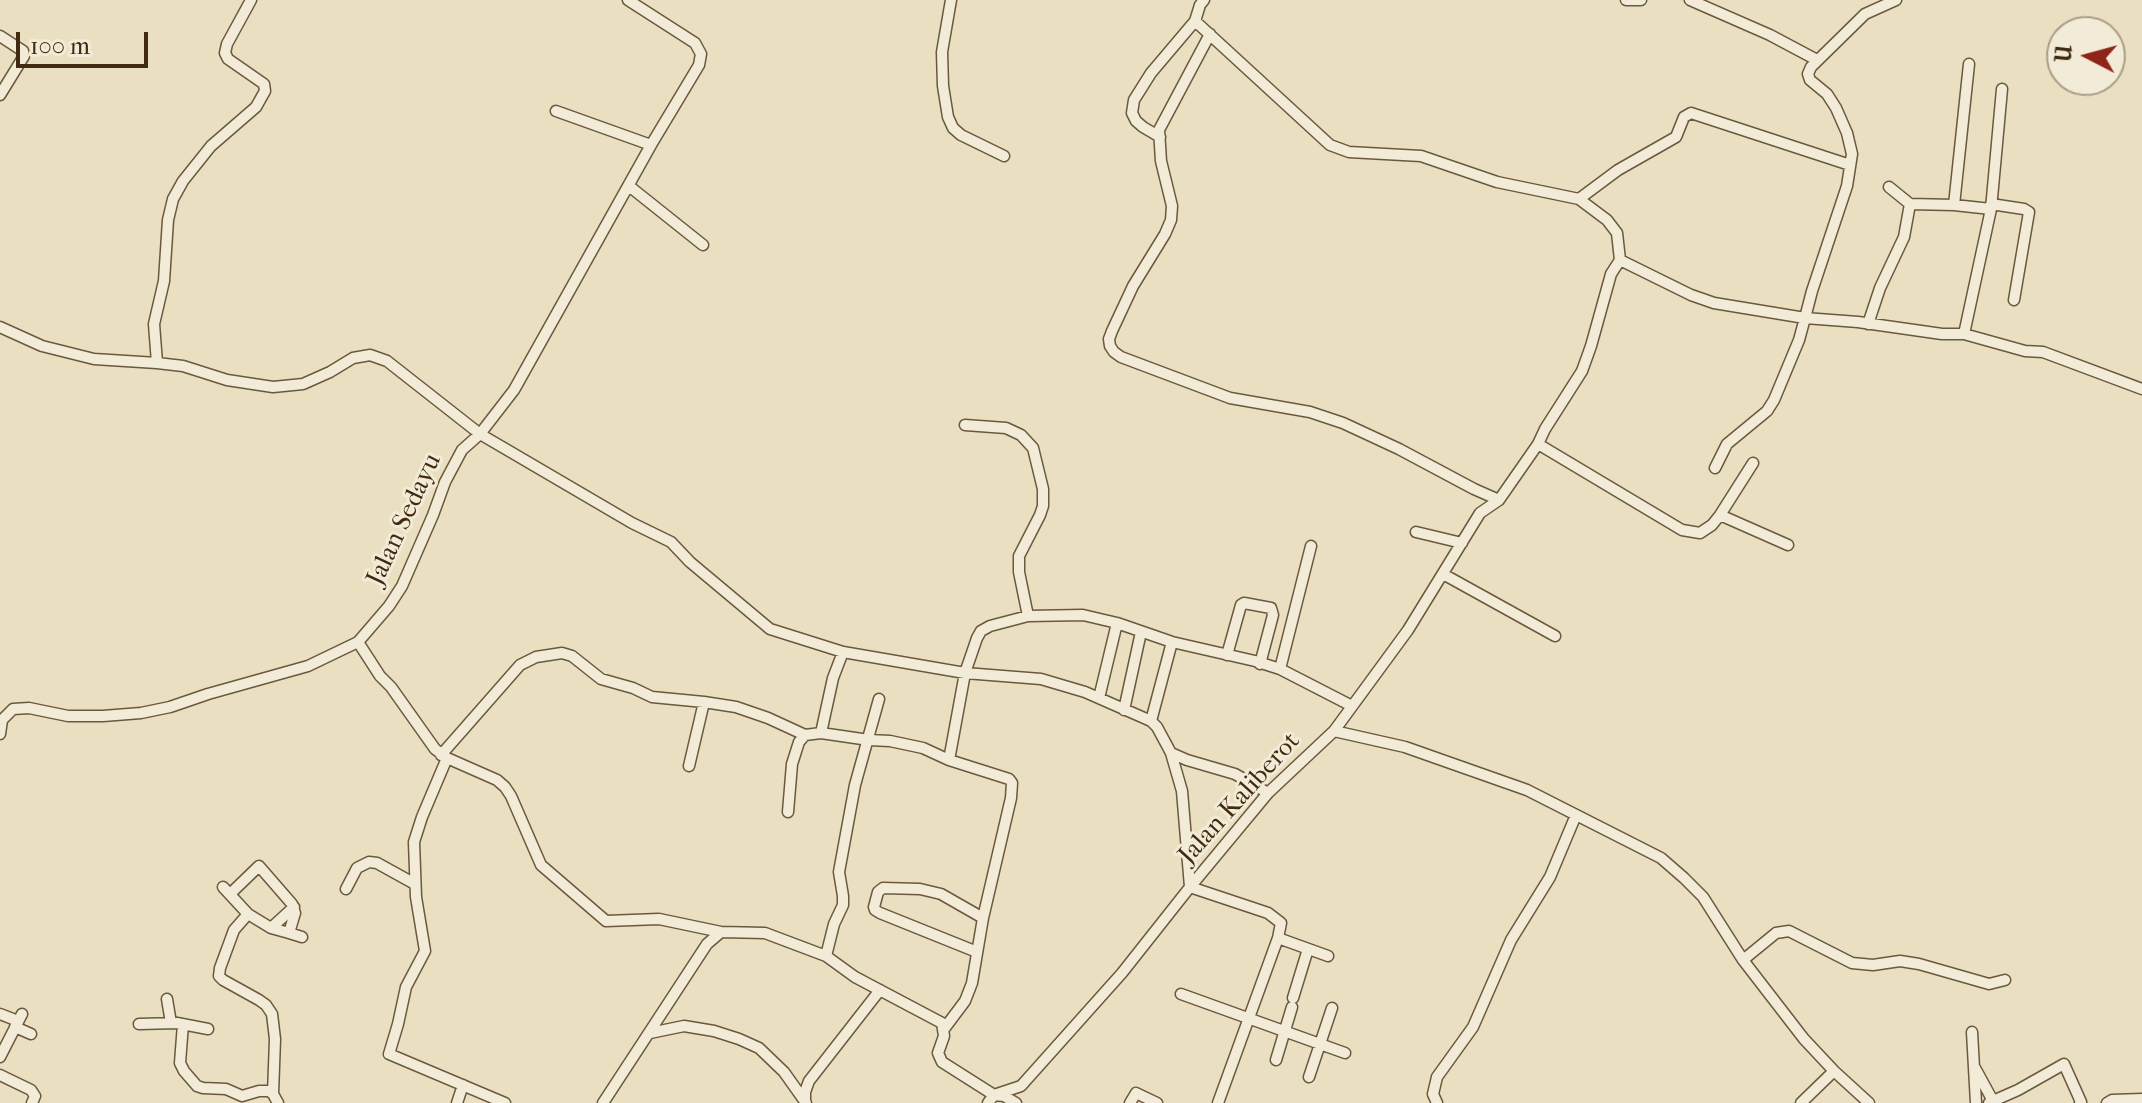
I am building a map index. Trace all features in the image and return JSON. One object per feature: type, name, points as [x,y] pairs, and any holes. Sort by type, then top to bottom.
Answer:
[{"type":"street","points":[[157,363],[154,324],[164,281],[168,220],[173,199],[203,156],[256,107],[265,91],[264,84],[228,59],[225,53],[251,0]]},
{"type":"street","name":"Jalan Sedayu","points":[[358,642],[396,596],[462,450],[480,434],[514,390],[699,65],[701,54],[695,43],[628,0]]},
{"type":"street","points":[[951,0],[942,52],[948,117],[961,135],[1004,156]]},
{"type":"street","points":[[1160,137],[1136,121],[1132,113],[1134,100],[1151,73],[1195,21],[1204,0]]},
{"type":"street","points":[[1626,0],[1641,0]]},
{"type":"street","points":[[1690,0],[1770,35],[1817,60]]},
{"type":"street","points":[[1865,14],[1869,0]]},
{"type":"street","points":[[1715,468],[1727,444],[1767,411],[1774,400],[1799,340],[1847,186],[1852,154],[1847,133],[1827,94],[1810,80],[1808,74],[1817,60],[1865,14],[1896,0]]},
{"type":"street","points":[[1195,21],[1339,150],[1421,156],[1497,182],[1579,199],[1607,220],[1617,233],[1620,260],[1714,303],[1805,318],[1964,334],[1998,345],[2043,352],[2142,389]]},
{"type":"street","points":[[1210,34],[1159,130],[1161,161],[1172,206],[1171,220],[1133,286],[1112,331],[1110,346],[1121,357],[1230,398],[1310,412],[1343,423],[1499,500]]},
{"type":"street","points":[[0,36],[23,51],[24,56],[0,95]]},
{"type":"street","points":[[1954,205],[1969,64]]},
{"type":"street","points":[[1964,334],[1991,207],[2002,89]]},
{"type":"street","points":[[556,111],[651,145]]},
{"type":"street","points":[[1579,199],[1618,170],[1676,137],[1684,117],[1691,113],[1850,165]]},
{"type":"street","points":[[629,186],[703,245]]},
{"type":"street","points":[[1889,187],[1910,204],[2024,209],[2029,212],[2014,300]]},
{"type":"street","points":[[1868,324],[1880,288],[1904,237],[1910,204]]},
{"type":"street","name":"Jalan Kaliberot","points":[[991,1099],[1021,1086],[1122,973],[1268,793],[1334,731],[1408,630],[1480,513],[1499,500],[1538,444],[1582,371],[1611,274],[1620,260]]},
{"type":"street","points":[[0,327],[42,346],[94,359],[183,366],[227,380],[273,387],[303,384],[353,358],[370,355],[387,361],[480,434],[632,523],[671,542],[690,562],[770,629],[843,652],[965,673],[1041,679],[1099,698],[1151,721],[1171,753],[1182,791],[1190,887],[1275,917],[1281,923],[1218,1103]]},
{"type":"street","points":[[965,425],[1006,428],[1021,435],[1033,448],[1043,489],[1043,506],[1019,556],[1028,616]]},
{"type":"street","points":[[1538,444],[1691,533],[1700,533],[1712,525],[1753,463]]},
{"type":"street","points":[[1720,515],[1788,545]]},
{"type":"street","points":[[1416,532],[1462,543]]},
{"type":"street","points":[[1280,669],[1311,546]]},
{"type":"street","points":[[1443,574],[1555,636]]},
{"type":"street","points":[[1227,655],[1241,605],[1271,608],[1273,615],[1260,664]]},
{"type":"street","points":[[949,760],[965,673],[981,631],[1028,616],[1083,615],[1117,623],[1172,642],[1280,669],[1352,706]]},
{"type":"street","points":[[1099,698],[1117,623]]},
{"type":"street","points":[[1124,710],[1141,632]]},
{"type":"street","points":[[0,734],[2,720],[13,709],[29,708],[68,716],[141,713],[308,666],[358,642],[380,676],[444,756],[497,780],[505,787],[541,865],[606,921],[659,919],[721,932],[765,933],[826,956],[855,977],[942,1023],[944,1036],[938,1053],[942,1062],[991,1099],[1004,1096],[1016,1103]]},
{"type":"street","points":[[1151,721],[1172,642]]},
{"type":"street","points":[[821,733],[833,678],[843,652]]},
{"type":"street","points":[[505,1103],[389,1054],[406,987],[425,951],[415,884],[414,842],[444,756],[514,671],[536,657],[567,654],[601,679],[652,697],[736,707],[805,735],[821,733],[923,748],[949,760],[1009,779],[1012,783],[1011,798],[969,993],[944,1029]]},
{"type":"street","points":[[826,956],[834,924],[843,905],[839,872],[855,785],[879,699]]},
{"type":"street","points":[[689,766],[704,702]]},
{"type":"street","points":[[1334,731],[1405,747],[1527,790],[1661,858],[1703,897],[1743,960],[1787,1020],[1834,1071],[1869,1103]]},
{"type":"street","points":[[788,812],[792,764],[799,742],[805,735]]},
{"type":"street","points":[[1171,753],[1235,774],[1268,793]]},
{"type":"street","points":[[1437,1103],[1433,1094],[1437,1077],[1473,1027],[1511,940],[1550,877],[1576,815]]},
{"type":"street","points":[[346,889],[357,868],[369,862],[377,863],[415,884]]},
{"type":"street","points":[[289,933],[294,907],[259,866],[227,890],[248,914],[271,928],[302,937]]},
{"type":"street","points":[[977,952],[880,913],[874,907],[878,892],[883,888],[920,889],[941,894],[983,918]]},
{"type":"street","points":[[271,928],[294,907]]},
{"type":"street","points":[[248,914],[234,930],[219,976],[266,1005],[272,1014],[275,1098]]},
{"type":"street","points":[[1743,960],[1776,933],[1789,931],[1852,963],[1873,965],[1900,961],[1989,984],[2005,980]]},
{"type":"street","points":[[603,1103],[707,944],[721,932]]},
{"type":"street","points":[[1278,938],[1328,956]]},
{"type":"street","points":[[1276,1060],[1308,949]]},
{"type":"street","points":[[806,1102],[805,1092],[809,1081],[880,990]]},
{"type":"street","points":[[1181,994],[1345,1053]]},
{"type":"street","points":[[167,999],[171,1023]]},
{"type":"street","points":[[1309,1077],[1332,1008]]},
{"type":"street","points":[[0,1014],[17,1020],[31,1034]]},
{"type":"street","points":[[0,1057],[17,1020]]},
{"type":"street","points":[[139,1024],[171,1023],[208,1029]]},
{"type":"street","points":[[183,1024],[180,1063],[197,1086],[226,1089],[242,1096],[264,1090],[275,1098]]},
{"type":"street","points":[[650,1033],[684,1026],[739,1039],[759,1048],[784,1072],[806,1102]]},
{"type":"street","points":[[1972,1032],[1976,1103]]},
{"type":"street","points":[[1972,1063],[1991,1102],[2064,1064],[2080,1103]]},
{"type":"street","points":[[1801,1103],[1834,1071]]},
{"type":"street","points":[[0,1075],[31,1090],[35,1096],[32,1103]]},
{"type":"street","points":[[457,1103],[463,1085]]},
{"type":"street","points":[[1130,1103],[1136,1093],[1157,1103]]},
{"type":"street","points":[[2107,1103],[2141,1097]]}]
